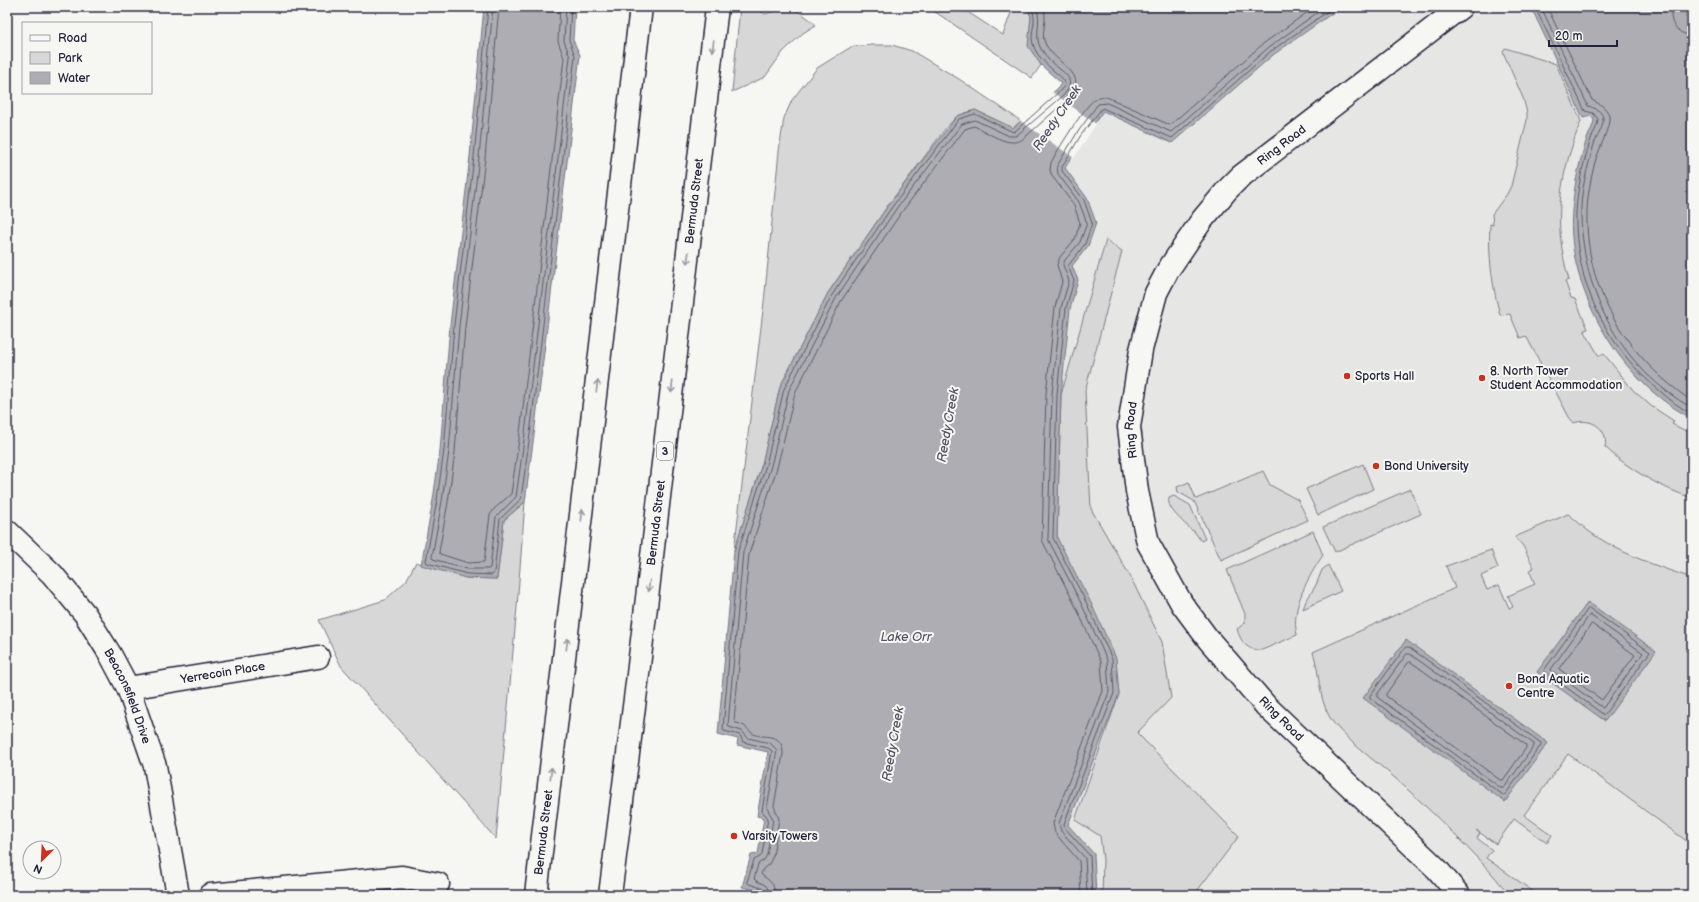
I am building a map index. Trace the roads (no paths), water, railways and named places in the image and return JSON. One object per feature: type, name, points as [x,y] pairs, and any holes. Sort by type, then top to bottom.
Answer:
[{"type":"street","name":"Bermuda Street","points":[[536,895],[641,7]]},
{"type":"street","name":"Bermuda Street","points":[[610,895],[636,691],[717,7]]},
{"type":"street","name":"Ring Road","points":[[1459,895],[1437,869],[1266,706],[1208,639],[1182,604],[1148,543],[1137,492],[1129,428],[1140,350],[1156,293],[1168,270],[1202,220],[1240,177],[1461,7]]},
{"type":"street","name":"Beaconsfield Drive","points":[[7,531],[52,574],[85,614],[110,654],[128,688],[154,766],[178,895]]},
{"type":"street","name":"Yerrecoin Place","points":[[128,688],[318,657]]},
{"type":"street","points":[[210,895],[402,877],[438,884]]},
{"type":"water","points":[[484,7],[575,7],[573,40],[580,55],[525,502],[504,520],[497,579],[466,578],[421,565],[433,500],[440,450],[450,325],[470,156]]},
{"type":"water","name":"Lake Orr","points":[[1026,7],[1341,7],[1273,55],[1172,143],[1103,111],[1065,168],[1087,198],[1096,223],[1088,246],[1072,266],[1078,280],[1070,309],[1061,395],[1057,538],[1090,601],[1116,658],[1119,694],[1068,825],[1094,854],[1096,895],[759,895],[760,891],[742,887],[751,855],[758,854],[764,818],[757,816],[768,752],[737,745],[738,739],[718,734],[734,551],[762,464],[780,387],[828,293],[889,204],[957,116],[975,110],[1013,128],[1058,88],[1061,83],[1041,65],[1028,46],[1031,16]]},
{"type":"water","points":[[1531,7],[1687,7],[1686,18],[1692,19],[1692,418],[1666,403],[1643,383],[1621,358],[1603,331],[1588,302],[1578,271],[1572,241],[1572,211],[1580,161],[1594,120],[1591,116],[1583,118]]},
{"type":"water","points":[[1588,602],[1656,651],[1605,721],[1537,672]]},
{"type":"water","points":[[1406,640],[1548,743],[1505,802],[1363,698]]},
{"type":"place","name":"Sports Hall","points":[[1347,376]]},
{"type":"place","name":"8. North Tower Student Accommodation","points":[[1482,378]]},
{"type":"place","name":"Bond University","points":[[1376,466]]},
{"type":"place","name":"Bond Aquatic Centre","points":[[1509,686]]},
{"type":"place","name":"Varsity Towers","points":[[734,836]]},
{"type":"water label","name":"Reedy Creek","points":[[1057,118]]},
{"type":"water label","name":"Reedy Creek","points":[[948,425]]},
{"type":"water label","name":"Reedy Creek","points":[[893,744]]}]
